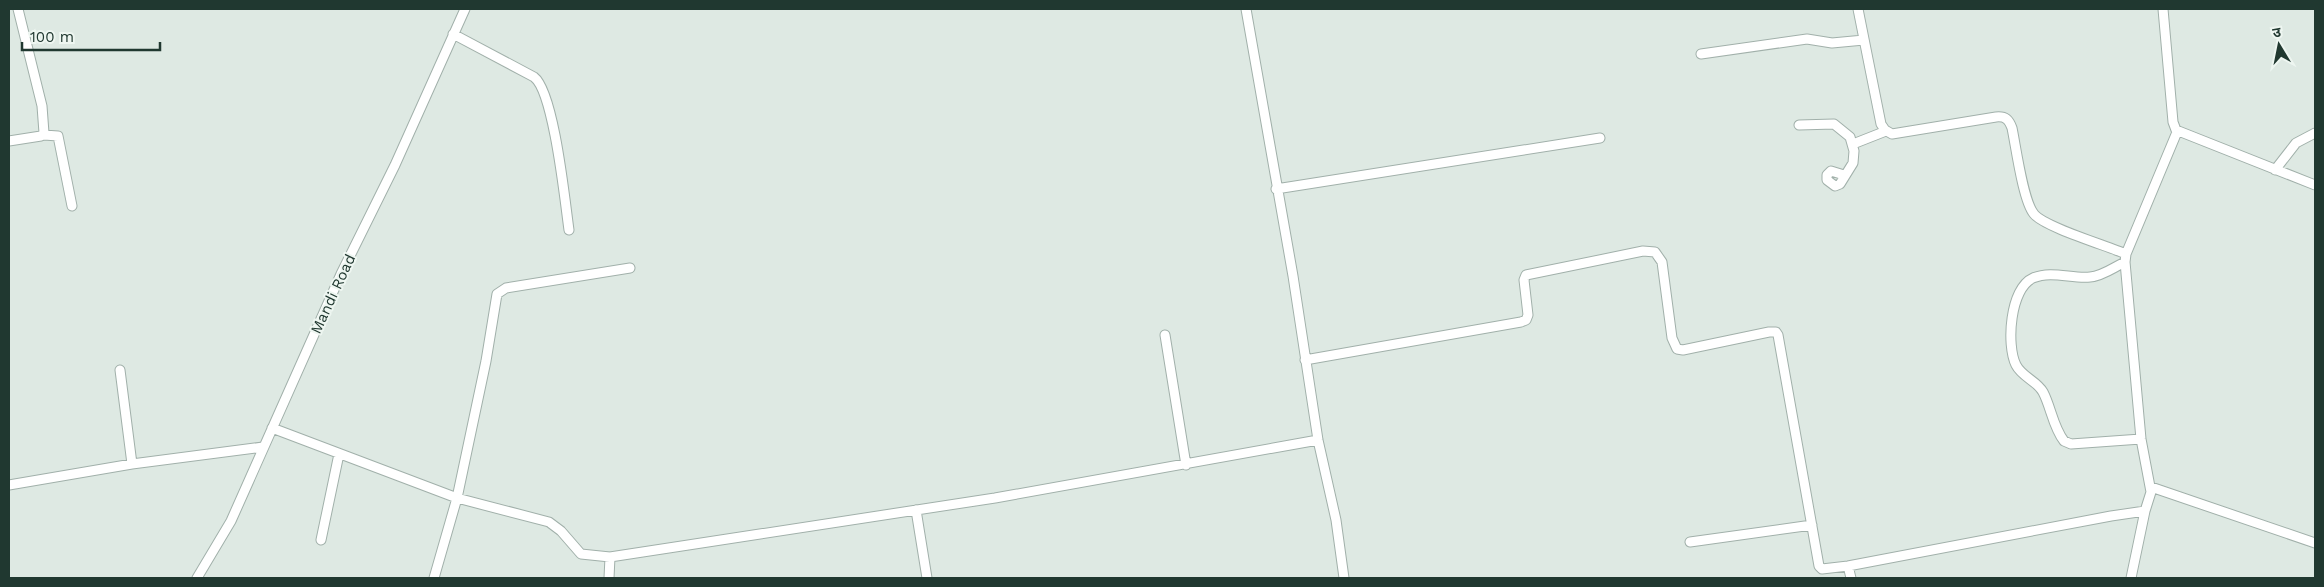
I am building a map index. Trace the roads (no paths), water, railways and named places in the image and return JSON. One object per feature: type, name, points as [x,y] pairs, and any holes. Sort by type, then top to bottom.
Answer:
[{"type":"street","points":[[18,9],[42,106],[44,134]]},
{"type":"street","name":"Mandi Road","points":[[198,578],[231,521],[341,274],[395,165],[465,9]]},
{"type":"street","points":[[1246,9],[1318,440],[1336,520],[1344,578]]},
{"type":"street","points":[[1858,9],[1881,124],[1886,131],[1892,134],[1996,117],[2008,119],[2012,128],[2028,203],[2034,214],[2046,223],[2126,258]]},
{"type":"street","points":[[2132,578],[2145,511],[2150,500],[2151,487],[2141,439],[2126,258],[2177,132],[2174,125],[2163,9]]},
{"type":"street","points":[[454,34],[534,77],[540,83],[551,117],[569,230]]},
{"type":"street","points":[[1701,54],[1806,39],[1832,42],[1864,40]]},
{"type":"street","points":[[1800,125],[1834,124],[1845,131],[1853,144],[1853,163],[1844,175]]},
{"type":"street","points":[[1853,144],[1886,131]]},
{"type":"street","points":[[2177,132],[2315,185]]},
{"type":"street","points":[[2275,170],[2296,143],[2315,133]]},
{"type":"street","points":[[9,141],[44,134],[58,136],[72,206]]},
{"type":"street","points":[[1276,189],[1600,138]]},
{"type":"street","points":[[1306,360],[1521,322],[1526,320],[1528,315],[1524,280],[1526,275],[1643,251],[1655,252],[1662,262],[1672,338],[1677,349],[1684,350],[1769,332],[1776,332],[1778,335],[1820,568],[1824,570],[1848,566],[2145,511]]},
{"type":"street","points":[[2126,258],[2102,274],[2091,277],[2050,274],[2033,278],[2020,290],[2012,319],[2011,332],[2016,364],[2042,391],[2064,441],[2071,444],[2141,439]]},
{"type":"street","points":[[434,578],[456,498],[486,361],[495,300],[499,290],[630,268]]},
{"type":"street","points":[[1165,335],[1186,465]]},
{"type":"street","points":[[120,370],[132,464]]},
{"type":"street","points":[[272,428],[456,498],[549,522],[561,531],[581,554],[610,557],[916,510],[1186,465],[1318,440]]},
{"type":"street","points":[[9,485],[132,464],[263,447]]},
{"type":"street","points":[[321,540],[340,454]]},
{"type":"street","points":[[2151,487],[2315,543]]},
{"type":"street","points":[[916,510],[927,578]]},
{"type":"street","points":[[1690,542],[1812,525]]},
{"type":"street","points":[[610,557],[610,578]]},
{"type":"street","points":[[1848,566],[1850,578]]}]
